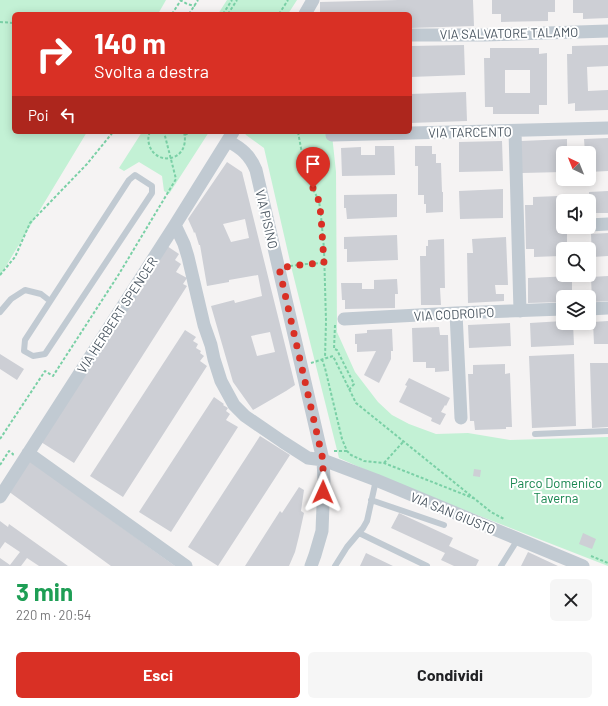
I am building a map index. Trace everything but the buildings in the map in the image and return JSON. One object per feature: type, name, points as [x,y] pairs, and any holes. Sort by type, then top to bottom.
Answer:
[{"type":"street","points":[[306,12],[313,0]]},
{"type":"street","name":"VIA SALVATORE TALAMO","points":[[412,36],[608,31]]},
{"type":"street","name":"VIA TARCENTO","points":[[412,133],[608,128]]},
{"type":"street","points":[[515,131],[520,311]]},
{"type":"street","name":"VIA TARCENTO","points":[[332,135],[378,134]]},
{"type":"street","name":"VIA HERBERT SPENCER","points":[[0,497],[231,136]]},
{"type":"street","name":"VIA PISINO","points":[[231,136],[250,158],[254,166],[323,460],[322,531],[311,566]]},
{"type":"street","points":[[596,225],[608,224]]},
{"type":"street","name":"VIA SAN GIUSTO","points":[[175,225],[188,257],[204,325],[211,345],[218,375],[234,405],[245,416],[308,458],[323,460],[376,480],[518,539],[586,561]]},
{"type":"street","points":[[596,308],[608,308]]},
{"type":"street","name":"VIA CODROIPO","points":[[339,320],[456,313],[556,310]]},
{"type":"street","points":[[456,313],[462,418]]},
{"type":"street","points":[[28,454],[186,566]]},
{"type":"lane","points":[[135,175],[152,186],[152,193],[45,354],[33,356],[24,351],[25,340],[50,301],[129,180],[135,175]]},
{"type":"lane","points":[[0,312],[11,299],[25,290],[41,294],[50,301]]},
{"type":"lane","points":[[535,434],[608,431]]},
{"type":"lane","points":[[335,566],[368,519],[376,480]]},
{"type":"lane","points":[[371,500],[444,525]]},
{"type":"lane","points":[[359,533],[427,566]]},
{"type":"lane","points":[[500,566],[518,539]]},
{"type":"path","points":[[173,12],[180,0],[195,6]]},
{"type":"path","points":[[190,12],[198,0]]},
{"type":"path","points":[[224,12],[232,0]]},
{"type":"path","points":[[229,12],[237,0]]},
{"type":"path","points":[[280,12],[288,0]]},
{"type":"path","points":[[0,22],[12,23]]},
{"type":"path","points":[[0,275],[15,257],[30,223],[87,164],[112,134]]},
{"type":"path","points":[[148,134],[150,148],[156,155],[168,159],[178,155],[184,148],[185,134]]},
{"type":"path","points":[[0,439],[45,371],[53,376],[119,274],[176,179],[165,134]]},
{"type":"path","points":[[298,134],[306,174],[319,201],[321,216],[326,320],[325,358],[322,359],[342,439],[347,451],[364,461],[384,464],[475,499]]},
{"type":"path","points":[[279,268],[324,263]]},
{"type":"path","points":[[339,320],[334,349],[337,350],[354,384],[349,390]]},
{"type":"path","points":[[325,358],[333,356],[356,403],[491,512],[505,520]]},
{"type":"path","points":[[384,464],[403,442]]},
{"type":"path","points":[[0,465],[9,451],[13,454],[10,458]]},
{"type":"path","points":[[586,561],[608,563]]},
{"type":"green space","points":[[0,0],[166,0],[159,12],[12,12],[12,134],[86,134],[0,276]]},
{"type":"green space","points":[[227,0],[297,0],[289,12],[219,12]]},
{"type":"green space","points":[[141,134],[208,134],[169,194],[164,191],[162,176],[139,162],[124,171],[119,168]]},
{"type":"green space","name":"Parco Domenico Taverna","points":[[245,134],[332,134],[336,172],[337,332],[355,372],[378,402],[392,415],[409,424],[436,434],[468,433],[510,440],[608,437],[608,566],[395,483],[339,458],[292,270],[264,148]]},
{"type":"route","points":[[313,188],[319,201],[324,263],[279,268],[323,460],[323,492]]}]
